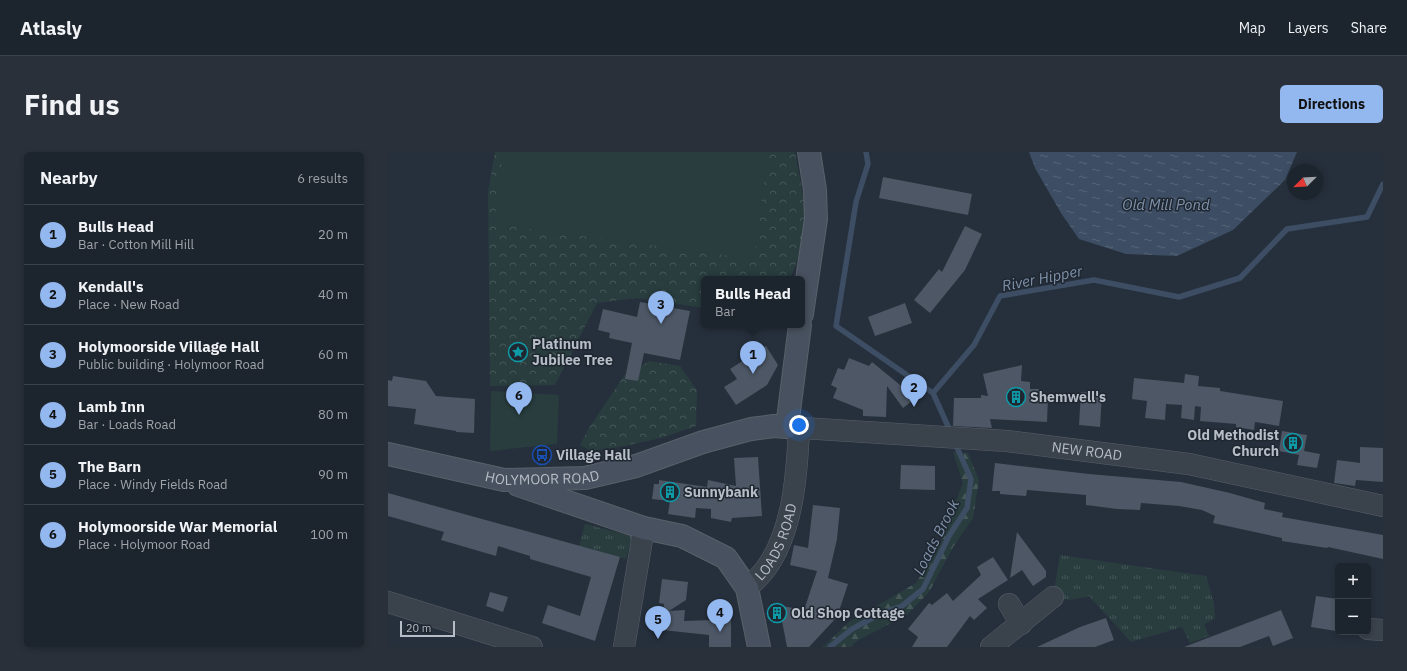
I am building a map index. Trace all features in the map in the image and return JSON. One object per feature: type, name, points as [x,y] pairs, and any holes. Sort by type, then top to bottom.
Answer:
[{"type":"street","points":[[805,294],[816,219],[815,190],[808,152]]},
{"type":"street","points":[[793,428],[800,328]]},
{"type":"street","name":"HOLYMOOR ROAD","points":[[388,454],[504,480],[585,478],[636,466],[703,442],[751,429],[774,426],[793,428]]},
{"type":"street","name":"NEW ROAD","points":[[793,428],[1007,441],[1189,464],[1383,506]]},
{"type":"street","name":"LOADS ROAD","points":[[759,647],[747,588],[765,570],[782,539],[797,473],[793,428]]},
{"type":"street","points":[[504,480],[644,528],[682,536],[726,558],[747,588]]},
{"type":"street","points":[[624,647],[644,528]]},
{"type":"street","points":[[991,647],[1022,624],[1053,597]]},
{"type":"street","points":[[388,602],[532,647]]},
{"type":"street","points":[[1009,604],[1022,624]]},
{"type":"green space","points":[[495,152],[795,152],[805,207],[801,251],[791,276],[701,276],[701,308],[637,298],[597,303],[555,385],[490,386],[488,191]]},
{"type":"green space","points":[[503,152],[768,152],[754,259],[494,224]]},
{"type":"green space","points":[[649,361],[680,366],[697,390],[696,426],[661,438],[624,446],[591,451],[580,445],[589,428],[632,364],[641,366]]},
{"type":"green space","points":[[491,391],[559,395],[557,444],[490,451]]},
{"type":"green space","points":[[953,452],[968,453],[979,480],[973,518],[953,547],[929,592],[908,614],[857,641],[851,647],[823,647],[849,622],[916,583],[941,542],[963,483]]},
{"type":"green space","points":[[585,524],[632,536],[626,559],[579,546]]},
{"type":"green space","points":[[1060,555],[1206,576],[1214,603],[1215,619],[1204,624],[1209,636],[1190,643],[1182,627],[1131,642],[1089,596],[1070,600],[1053,597]]},
{"type":"water","name":"Old Mill Pond","points":[[1029,152],[1297,152],[1292,164],[1287,164],[1287,175],[1285,180],[1233,230],[1177,256],[1126,254],[1079,239],[1061,213],[1035,168]]},
{"type":"building","points":[[883,177],[972,194],[968,215],[879,198]]},
{"type":"building","points":[[965,226],[982,234],[965,270],[930,313],[914,300],[939,269],[942,272]]},
{"type":"building","points":[[640,302],[690,311],[680,360],[644,353],[638,381],[625,379],[632,343],[609,338],[610,333],[598,330],[603,309],[637,317]]},
{"type":"building","points":[[905,303],[912,323],[875,336],[868,317]]},
{"type":"building","points":[[766,346],[778,365],[767,385],[736,405],[724,387],[737,379],[730,369]]},
{"type":"building","points":[[849,358],[869,366],[872,362],[916,398],[903,408],[887,386],[886,417],[863,416],[863,410],[833,398],[837,388],[831,385],[838,368],[844,370]]},
{"type":"building","points":[[1022,365],[1021,381],[1030,382],[1030,389],[1039,389],[1039,396],[1048,397],[1047,422],[990,419],[992,428],[953,426],[954,398],[981,398],[981,395],[988,396],[983,374]]},
{"type":"building","points":[[1185,374],[1199,376],[1198,386],[1220,388],[1220,391],[1283,401],[1279,426],[1255,422],[1254,430],[1236,427],[1236,424],[1200,421],[1201,407],[1195,406],[1194,420],[1181,418],[1182,405],[1166,404],[1165,420],[1145,418],[1147,401],[1132,399],[1134,378],[1184,383]]},
{"type":"building","points":[[393,376],[426,381],[436,396],[475,399],[474,433],[456,432],[414,424],[416,409],[388,406],[388,380],[392,381]]},
{"type":"building","points":[[1081,392],[1102,393],[1100,427],[1079,425]]},
{"type":"building","name":"Old Methodist Church","points":[[1282,431],[1307,435],[1304,451],[1320,454],[1317,468],[1297,465],[1299,455],[1279,451]]},
{"type":"building","points":[[1360,447],[1383,448],[1383,482],[1356,480],[1355,486],[1334,483],[1337,460],[1360,463]]},
{"type":"building","points":[[758,457],[762,516],[732,518],[731,522],[711,518],[711,509],[696,508],[695,518],[668,514],[670,501],[652,499],[654,484],[659,484],[659,480],[707,487],[708,480],[736,486],[734,458]]},
{"type":"building","points":[[995,463],[1089,474],[1181,482],[1230,493],[1265,503],[1264,509],[1283,513],[1282,517],[1383,535],[1383,559],[1328,547],[1282,541],[1282,538],[1213,523],[1215,516],[1202,510],[1179,506],[1141,503],[1140,510],[1117,509],[1086,505],[1086,495],[1027,490],[1026,496],[1000,494],[1000,491],[992,491]]},
{"type":"building","points":[[901,465],[935,466],[935,490],[900,489]]},
{"type":"building","points":[[388,493],[620,557],[595,641],[542,623],[548,605],[580,616],[591,577],[530,559],[530,556],[498,546],[496,556],[441,540],[444,532],[388,516]]},
{"type":"building","points":[[813,505],[840,508],[837,539],[828,578],[848,584],[837,617],[809,647],[787,647],[782,621],[768,619],[771,604],[804,610],[817,571],[790,565],[794,545],[808,548]]},
{"type":"building","points":[[1017,532],[1046,571],[1046,577],[1033,586],[1022,570],[1010,578]]},
{"type":"building","points":[[993,557],[1008,580],[978,599],[987,608],[974,620],[970,616],[947,647],[912,647],[918,637],[908,629],[929,603],[932,605],[947,593],[953,601],[981,575],[977,567]]},
{"type":"building","points":[[662,579],[688,582],[686,600],[669,611],[685,610],[684,621],[714,620],[714,610],[731,610],[731,647],[709,647],[709,635],[662,630],[664,604],[659,603]]},
{"type":"building","points":[[490,592],[508,597],[503,612],[486,606]]},
{"type":"building","points":[[1316,596],[1335,599],[1335,631],[1311,627]]},
{"type":"building","points":[[1281,610],[1293,638],[1273,646],[1269,636],[1240,647],[1184,647]]},
{"type":"building","points":[[1106,618],[1114,640],[1095,647],[1037,647],[1080,627]]},
{"type":"waterway","name":"River Hipper","points":[[866,152],[868,164],[856,202],[836,326],[933,393],[974,345],[1000,296],[1094,280],[1179,297],[1240,278],[1287,229],[1367,217],[1383,184]]},
{"type":"waterway","name":"Loads Brook","points":[[933,393],[951,433]]},
{"type":"waterway","name":"Loads Brook","points":[[830,647],[852,629],[880,614],[902,606],[923,589],[949,536],[967,508],[971,479],[955,443]]},
{"type":"place","name":"Holymoorside Village Hall","points":[[661,324]]},
{"type":"place","name":"Platinum Jubilee Tree","points":[[518,352]]},
{"type":"place","name":"Bulls Head","points":[[753,374]]},
{"type":"place","name":"Shemwell's","points":[[1016,397]]},
{"type":"place","name":"Kendall's","points":[[914,407]]},
{"type":"place","name":"Holymoorside War Memorial","points":[[519,415]]},
{"type":"place","name":"Old Methodist Church","points":[[1293,443]]},
{"type":"place","name":"Village Hall","points":[[542,455]]},
{"type":"place","name":"Sunnybank","points":[[670,492]]},
{"type":"place","name":"Old Shop Cottage","points":[[777,613]]},
{"type":"place","name":"Lamb Inn","points":[[720,632]]},
{"type":"place","name":"The Barn","points":[[658,639]]}]
